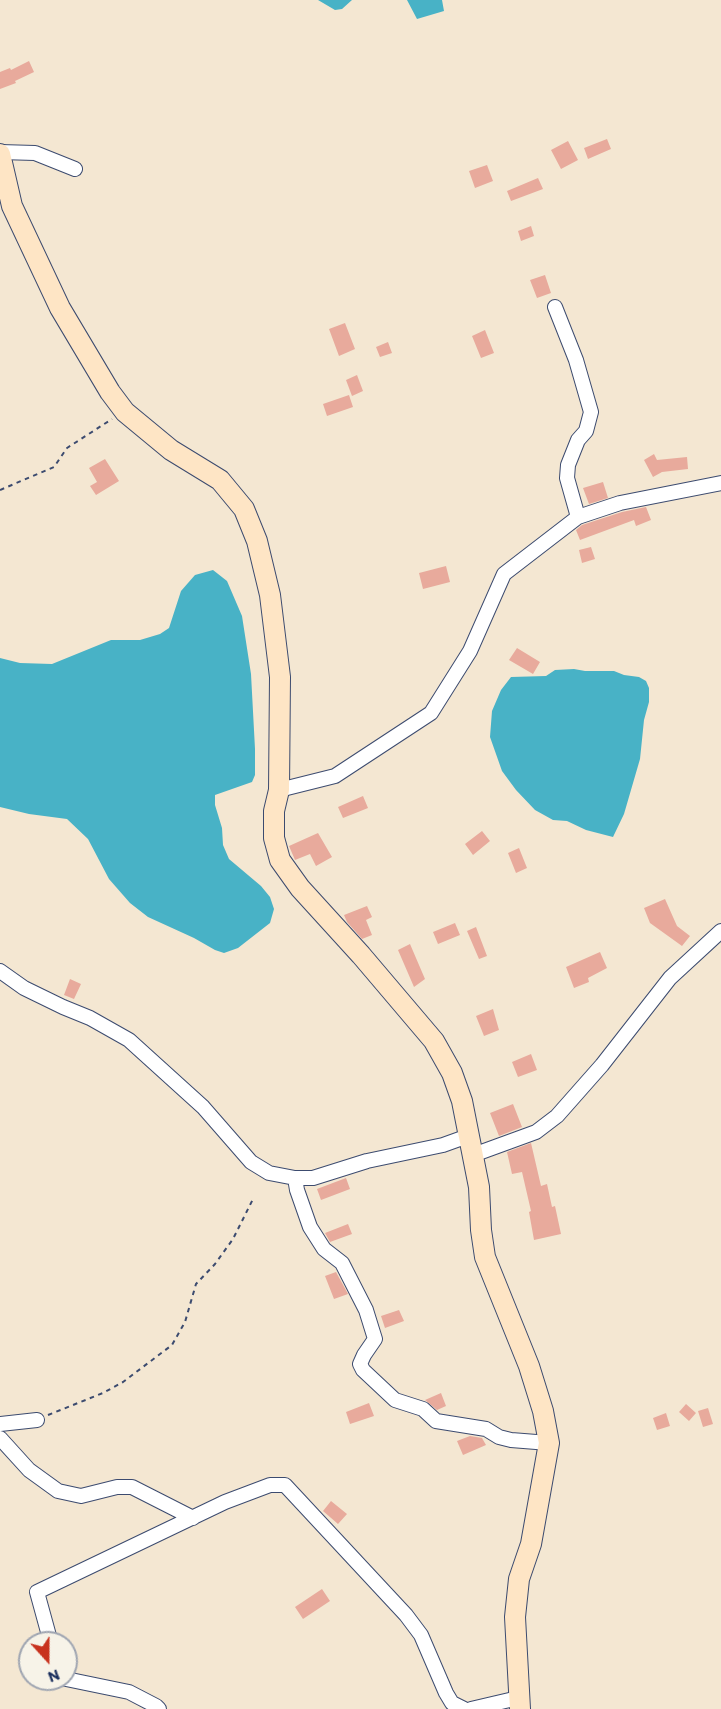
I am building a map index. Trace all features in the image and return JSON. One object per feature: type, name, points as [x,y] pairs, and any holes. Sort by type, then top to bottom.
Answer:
[{"type":"street","points":[[75,169],[35,153],[0,153],[12,206],[60,308],[110,392],[125,411],[171,450],[220,480],[244,509],[264,570],[280,677],[279,790],[274,811],[274,837],[280,860],[300,888],[434,1041],[452,1073],[462,1101],[479,1187],[485,1257],[529,1366],[543,1411],[549,1443],[531,1544],[519,1579],[515,1617],[519,1703],[471,1709]]},
{"type":"street","points":[[555,307],[576,360],[591,412],[586,431],[578,440],[568,465],[567,478],[578,517]]},
{"type":"street","points":[[279,790],[335,776],[431,713],[470,651],[504,574],[578,517],[620,503],[721,483]]},
{"type":"street","points":[[473,1155],[537,1132],[557,1116],[603,1065],[670,978],[721,930]]},
{"type":"street","points":[[0,971],[24,988],[63,1008],[90,1018],[129,1040],[203,1107],[251,1162],[269,1173],[295,1178],[313,1178],[359,1163],[443,1145],[468,1136]]},
{"type":"street","points":[[295,1178],[310,1227],[324,1250],[342,1263],[366,1310],[375,1339],[360,1364],[363,1370],[395,1400],[423,1409],[436,1421],[486,1429],[505,1439],[549,1443]]},
{"type":"street","points":[[0,1424],[37,1420]]},
{"type":"street","points":[[0,1438],[29,1470],[57,1491],[81,1496],[117,1487],[132,1488],[193,1518]]},
{"type":"street","points":[[48,1631],[37,1592],[225,1502],[270,1485],[285,1485],[406,1615],[421,1635],[446,1693],[453,1703],[464,1709]]},
{"type":"street","points":[[78,1681],[129,1692],[159,1709]]},
{"type":"path","points":[[0,490],[54,466],[67,448],[125,411]]},
{"type":"path","points":[[37,1420],[94,1397],[123,1382],[172,1345],[184,1322],[196,1284],[215,1264],[233,1239],[254,1197]]},
{"type":"water","points":[[318,0],[352,0],[342,9],[335,10]]},
{"type":"water","points":[[407,0],[442,0],[444,11],[417,19]]},
{"type":"water","points":[[213,570],[227,581],[242,616],[251,674],[255,749],[255,775],[252,782],[215,795],[215,805],[222,828],[223,845],[229,859],[261,886],[270,897],[274,909],[270,923],[238,948],[224,953],[148,917],[130,903],[109,879],[88,839],[67,819],[0,807],[0,658],[20,663],[52,664],[111,640],[140,640],[160,634],[169,628],[181,591],[195,575]]},
{"type":"water","points":[[555,670],[614,671],[639,677],[646,681],[649,688],[640,759],[624,814],[613,837],[586,830],[567,821],[553,820],[535,810],[502,771],[490,737],[492,711],[501,690],[511,677],[546,676]]},
{"type":"building","points":[[29,61],[34,72],[0,89],[0,72],[10,68],[11,70]]},
{"type":"building","points":[[607,139],[611,149],[588,159],[584,148]]},
{"type":"building","points":[[568,141],[578,160],[561,169],[551,150]]},
{"type":"building","points":[[487,165],[493,181],[475,188],[469,171]]},
{"type":"building","points":[[538,178],[543,189],[511,201],[507,191]]},
{"type":"building","points":[[531,226],[534,236],[521,241],[518,231]]},
{"type":"building","points":[[545,275],[551,293],[537,298],[530,280]]},
{"type":"building","points":[[345,323],[355,349],[339,356],[329,329]]},
{"type":"building","points":[[485,330],[494,353],[481,358],[472,336]]},
{"type":"building","points":[[388,342],[392,353],[380,357],[376,347]]},
{"type":"building","points":[[357,375],[363,391],[352,396],[346,380]]},
{"type":"building","points":[[349,395],[353,407],[327,416],[323,404]]},
{"type":"building","points":[[654,454],[657,460],[687,457],[688,469],[662,472],[653,477],[644,460]]},
{"type":"building","points":[[105,459],[119,481],[96,495],[90,486],[97,482],[89,468]]},
{"type":"building","points":[[603,482],[608,498],[589,504],[583,488]]},
{"type":"building","points":[[646,507],[651,520],[636,526],[634,520],[580,540],[576,530],[582,525]]},
{"type":"building","points":[[591,547],[595,559],[582,563],[579,550]]},
{"type":"building","points":[[446,566],[450,582],[423,589],[419,573]]},
{"type":"building","points":[[517,648],[540,662],[533,674],[509,660]]},
{"type":"building","points":[[363,796],[368,808],[343,818],[338,807]]},
{"type":"building","points":[[482,831],[490,841],[473,855],[465,844]]},
{"type":"building","points":[[318,833],[332,857],[316,866],[310,854],[295,860],[289,846]]},
{"type":"building","points":[[519,848],[527,868],[516,873],[508,853]]},
{"type":"building","points":[[665,899],[677,926],[690,936],[682,946],[650,923],[644,908]]},
{"type":"building","points":[[367,906],[372,917],[366,920],[372,935],[362,939],[344,915]]},
{"type":"building","points":[[455,923],[460,935],[438,944],[433,932]]},
{"type":"building","points":[[476,927],[487,956],[479,959],[467,931]]},
{"type":"building","points":[[410,944],[425,979],[414,987],[398,950]]},
{"type":"building","points":[[600,952],[607,968],[588,978],[589,982],[574,988],[566,967]]},
{"type":"building","points":[[70,979],[81,984],[74,999],[64,995]]},
{"type":"building","points":[[493,1009],[499,1030],[484,1036],[476,1016]]},
{"type":"building","points":[[531,1054],[537,1070],[518,1077],[512,1062]]},
{"type":"building","points":[[513,1104],[522,1127],[499,1136],[490,1113]]},
{"type":"building","points":[[531,1143],[541,1186],[547,1184],[561,1234],[534,1240],[529,1212],[531,1211],[522,1172],[512,1174],[507,1152]]},
{"type":"building","points":[[346,1178],[350,1189],[321,1200],[317,1189]]},
{"type":"building","points":[[348,1224],[352,1234],[330,1242],[325,1233]]},
{"type":"building","points":[[336,1272],[348,1294],[334,1299],[325,1276]]},
{"type":"building","points":[[399,1310],[404,1321],[385,1328],[381,1316]]},
{"type":"building","points":[[441,1393],[446,1406],[437,1410],[425,1400]]},
{"type":"building","points":[[369,1403],[374,1416],[350,1424],[346,1412]]},
{"type":"building","points":[[686,1404],[696,1413],[689,1421],[679,1412]]},
{"type":"building","points":[[708,1408],[713,1424],[703,1427],[698,1411]]},
{"type":"building","points":[[666,1413],[670,1426],[657,1430],[653,1418]]},
{"type":"building","points":[[470,1436],[482,1438],[486,1445],[463,1455],[457,1441]]},
{"type":"building","points":[[331,1501],[347,1514],[338,1524],[323,1511]]},
{"type":"building","points":[[322,1589],[330,1601],[303,1619],[295,1607]]}]
